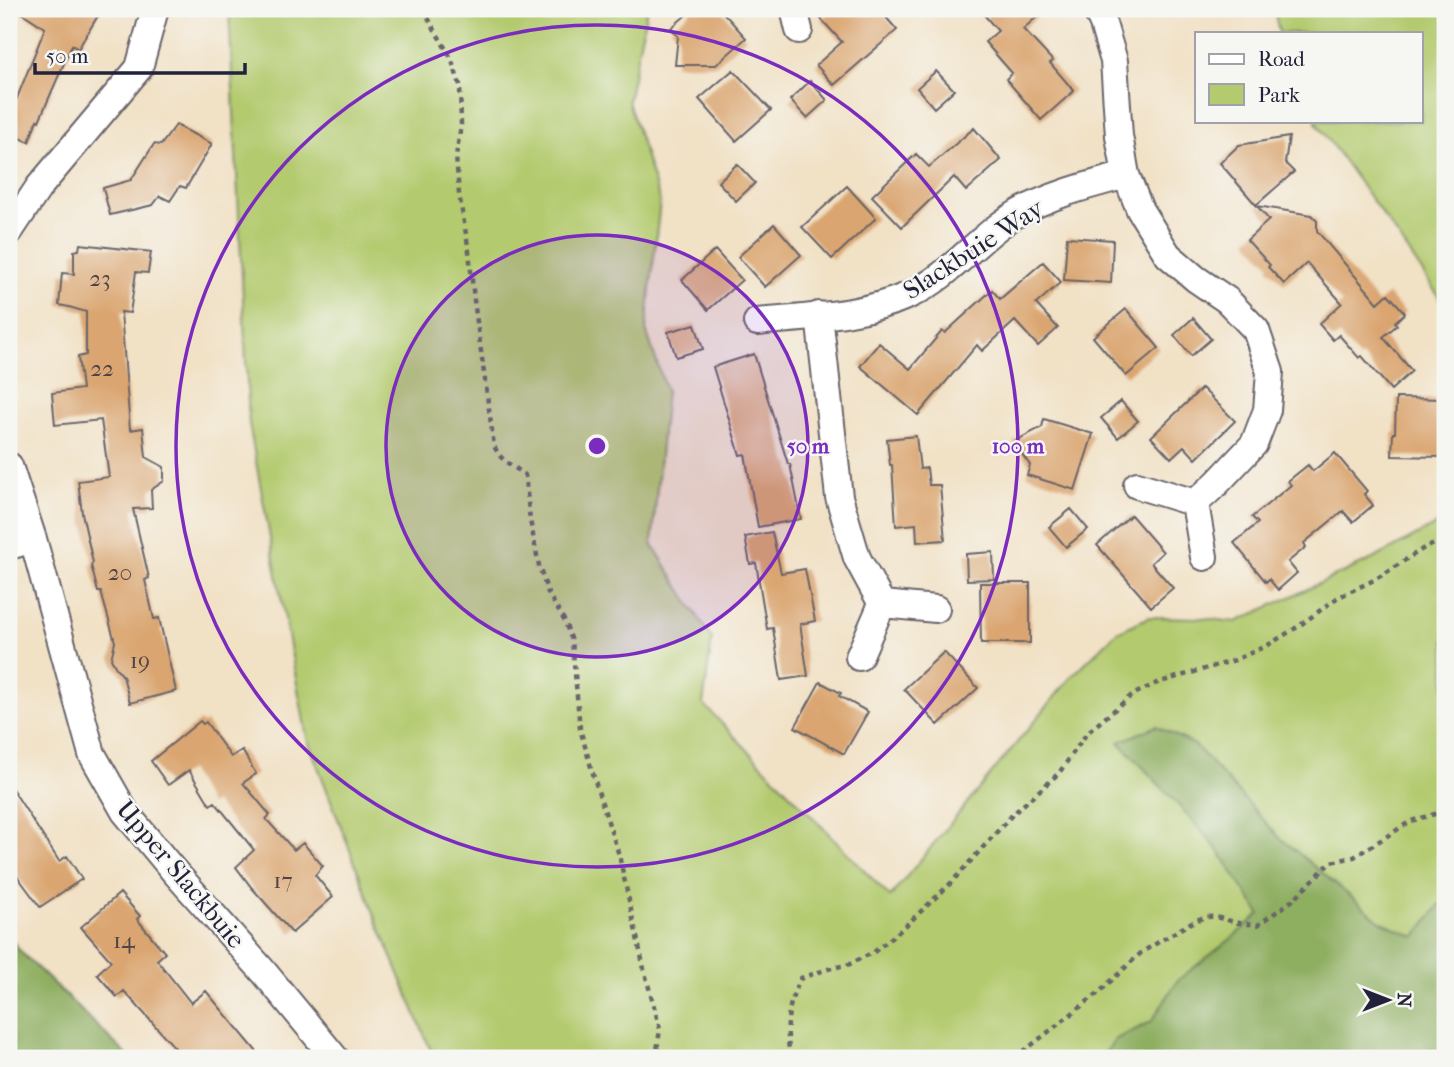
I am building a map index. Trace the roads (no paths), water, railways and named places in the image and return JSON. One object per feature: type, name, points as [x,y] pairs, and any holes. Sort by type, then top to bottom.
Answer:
[{"type":"street","points":[[9,232],[38,187],[139,68],[155,9]]},
{"type":"street","points":[[1096,9],[1114,61],[1119,136],[1126,175],[1140,210],[1168,254],[1196,279],[1227,300],[1256,330],[1270,372],[1267,410],[1254,444],[1195,503]]},
{"type":"street","name":"Slackbuie Way","points":[[757,322],[841,314],[909,295],[947,272],[983,239],[1019,213],[1059,194],[1126,175]]},
{"type":"street","points":[[818,316],[839,497],[858,558],[882,604]]},
{"type":"street","name":"Upper Slackbuie","points":[[9,466],[21,542],[92,754],[125,811],[335,1058]]},
{"type":"street","points":[[1136,485],[1195,503]]},
{"type":"street","points":[[1195,503],[1204,557]]},
{"type":"street","points":[[882,604],[936,609]]},
{"type":"street","points":[[859,657],[882,604]]}]
